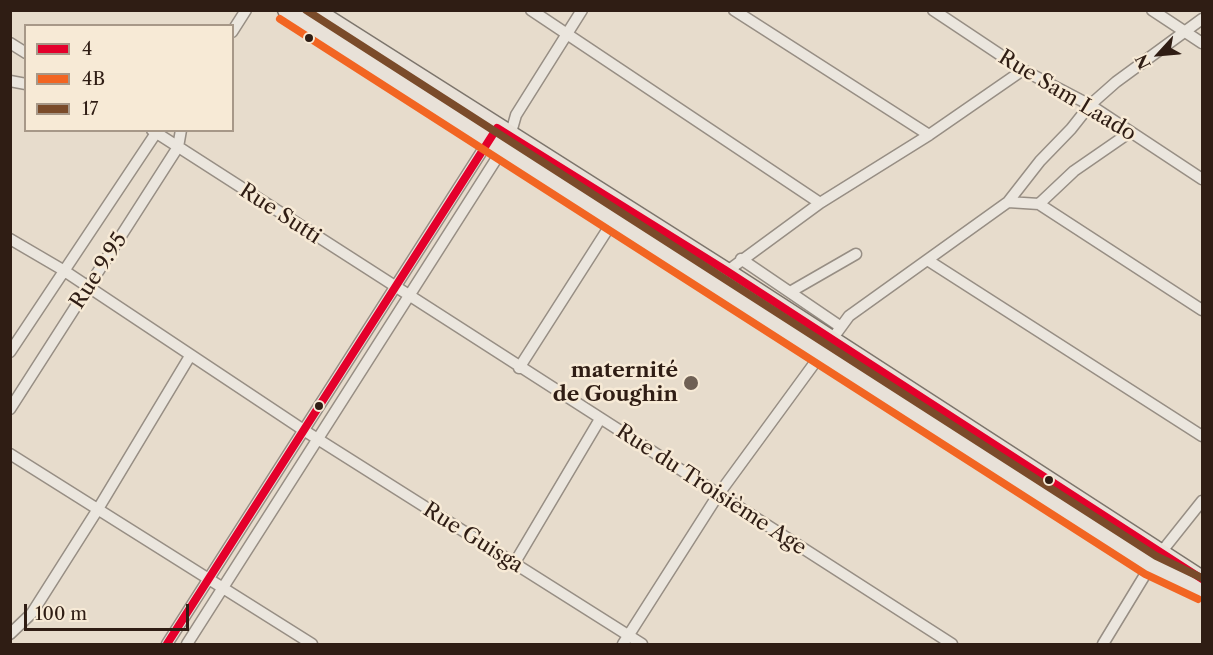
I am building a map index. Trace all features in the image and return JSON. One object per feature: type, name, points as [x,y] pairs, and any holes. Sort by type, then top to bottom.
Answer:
[{"type":"highway","points":[[286,10],[499,139],[725,270],[1040,473],[1156,559],[1203,579]]},
{"type":"highway","points":[[315,10],[613,221],[819,354],[1156,559],[1203,590]]},
{"type":"street","points":[[234,29],[246,10]]},
{"type":"street","points":[[531,10],[820,203]]},
{"type":"street","points":[[166,645],[305,431],[394,288],[516,115],[582,10]]},
{"type":"street","points":[[734,10],[929,135]]},
{"type":"street","name":"Rue Sam Laado","points":[[933,10],[1023,70],[1090,105],[1129,133],[1203,179]]},
{"type":"street","points":[[1152,10],[1203,43]]},
{"type":"street","points":[[626,640],[718,495],[849,316],[864,303],[928,261],[1008,202],[1040,161],[1071,129],[1090,105],[1116,82],[1203,19]]},
{"type":"street","points":[[10,43],[24,52]]},
{"type":"street","points":[[711,283],[725,270],[820,203],[929,135],[1023,70]]},
{"type":"street","name":"Rue 9.95","points":[[10,352],[154,132]]},
{"type":"street","name":"Rue Sutti","points":[[156,132],[408,297]]},
{"type":"street","name":"Rue 9.95","points":[[10,409],[178,147],[182,132]]},
{"type":"street","points":[[1039,204],[1074,171],[1129,133]]},
{"type":"street","points":[[187,645],[408,297],[499,139]]},
{"type":"street","points":[[1008,202],[1039,204],[1203,310]]},
{"type":"street","points":[[519,368],[613,221]]},
{"type":"street","name":"Rue Guisga","points":[[10,238],[63,270],[305,431],[514,564],[626,640],[642,645]]},
{"type":"street","points":[[790,292],[856,254]]},
{"type":"street","points":[[741,259],[842,327]]},
{"type":"street","points":[[928,261],[1203,436]]},
{"type":"street","name":"Rue du Troisième Age","points":[[408,297],[952,645]]},
{"type":"street","points":[[10,633],[32,613],[190,356]]},
{"type":"street","points":[[514,564],[600,419]]},
{"type":"street","points":[[10,454],[312,645]]},
{"type":"street","points":[[1103,645],[1156,559],[1203,501]]},
{"type":"transit line","name":"17","points":[[306,10],[1156,556],[1202,578]]},
{"type":"transit line","name":"4B","points":[[280,19],[1145,574],[1198,599]]},
{"type":"transit line","name":"4","points":[[167,644],[497,128],[725,270],[1202,579]]},
{"type":"place","name":"maternité de Goughin","points":[[691,383]]}]
